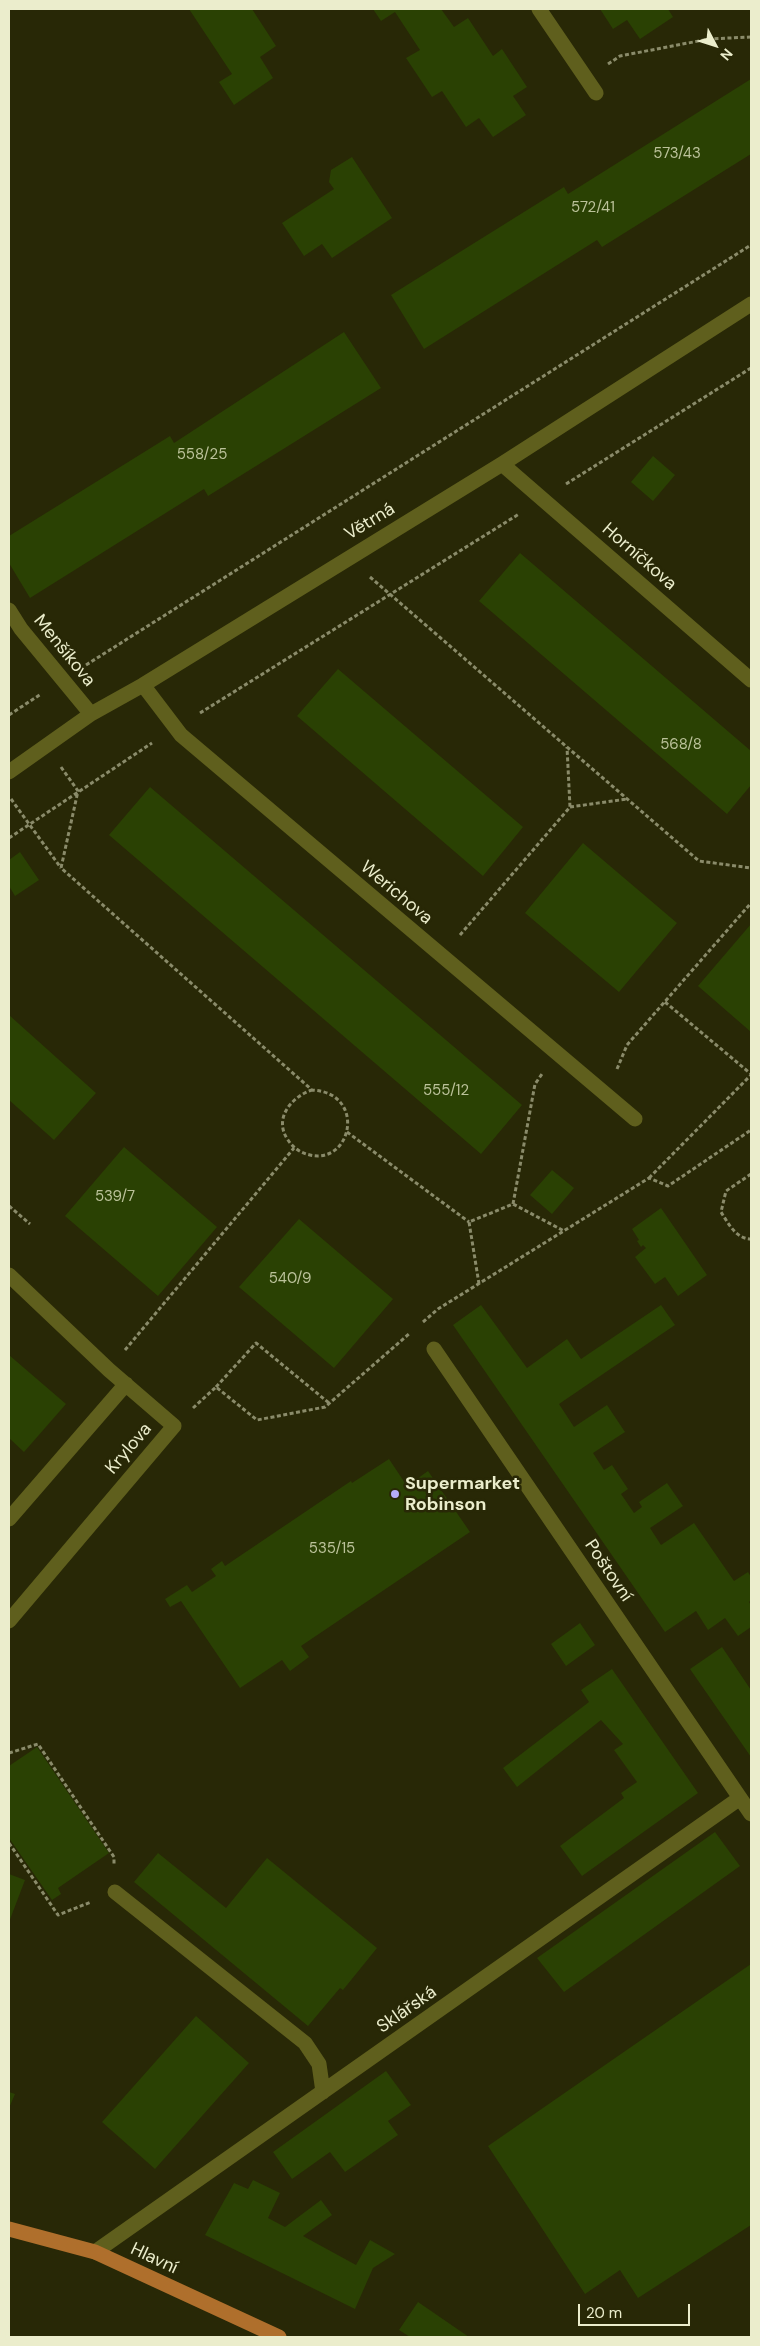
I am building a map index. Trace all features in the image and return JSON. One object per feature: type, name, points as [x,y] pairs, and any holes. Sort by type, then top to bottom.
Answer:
[{"type":"main road","name":"Hlavní","points":[[9,2229],[95,2252],[279,2337]]},
{"type":"street","points":[[539,9],[596,94]]},
{"type":"street","name":"Větrná","points":[[9,772],[90,714],[143,685],[347,557],[502,464],[751,304]]},
{"type":"street","name":"Horníčkova","points":[[502,464],[751,680]]},
{"type":"street","name":"Menšíkova","points":[[9,610],[20,629],[90,714]]},
{"type":"street","name":"Werichova","points":[[143,685],[175,728],[635,1119]]},
{"type":"street","name":"Krylova","points":[[9,1275],[109,1370],[174,1426],[9,1621]]},
{"type":"street","name":"Poštovní","points":[[434,1349],[751,1814]]},
{"type":"street","points":[[9,1519],[126,1384]]},
{"type":"street","name":"Sklářská","points":[[95,2252],[740,1798]]},
{"type":"street","points":[[115,1892],[305,2043],[319,2064],[323,2092]]},
{"type":"path","points":[[586,79],[620,56],[709,39],[751,37]]},
{"type":"path","points":[[9,715],[751,245]]},
{"type":"path","points":[[9,838],[175,728],[751,368]]},
{"type":"path","points":[[347,557],[699,860],[751,868]]},
{"type":"path","points":[[46,746],[78,791],[60,868]]},
{"type":"path","points":[[567,746],[570,807]]},
{"type":"path","points":[[9,796],[60,868],[312,1090]]},
{"type":"path","points":[[442,956],[570,807],[628,799]]},
{"type":"path","points":[[606,1095],[627,1045],[751,902]]},
{"type":"path","points":[[216,1387],[257,1420],[325,1407],[438,1309],[650,1178],[751,1074],[665,1002]]},
{"type":"path","points":[[513,1204],[535,1084],[559,1055]]},
{"type":"path","points":[[312,1090],[323,1090],[341,1102],[349,1122],[347,1132],[335,1150],[314,1156],[294,1148],[287,1140],[283,1119],[286,1108],[292,1099],[312,1090]]},
{"type":"path","points":[[650,1178],[668,1186],[751,1130]]},
{"type":"path","points":[[347,1132],[469,1222],[479,1284]]},
{"type":"path","points":[[109,1370],[294,1148]]},
{"type":"path","points":[[751,1174],[726,1191],[721,1212],[731,1229],[746,1239],[751,1239]]},
{"type":"path","points":[[469,1222],[513,1204]]},
{"type":"path","points":[[513,1204],[564,1232]]},
{"type":"path","points":[[9,1206],[30,1224]]},
{"type":"path","points":[[174,1426],[216,1387],[256,1343],[329,1403]]},
{"type":"path","points":[[9,1753],[38,1744],[114,1857],[115,1892],[58,1915],[9,1843]]},
{"type":"building","points":[[189,9],[252,9],[276,46],[260,57],[273,78],[234,105],[219,82],[232,74]]},
{"type":"building","points":[[373,9],[441,9],[454,27],[468,18],[493,56],[502,49],[527,87],[513,96],[526,115],[493,137],[479,118],[466,127],[442,91],[432,97],[406,58],[420,50],[395,12],[381,21]]},
{"type":"building","points":[[600,9],[668,9],[673,17],[640,39],[627,20],[613,29]]},
{"type":"building","points":[[751,79],[751,154],[602,247],[597,240],[424,349],[391,295],[564,187],[568,194]]},
{"type":"building","points":[[352,157],[392,218],[332,258],[322,244],[304,256],[282,223],[334,189],[329,182],[331,170]]},
{"type":"building","points":[[344,332],[381,388],[208,496],[204,489],[30,598],[9,563],[9,536],[170,436],[174,443]]},
{"type":"building","points":[[653,456],[675,475],[653,501],[631,482]]},
{"type":"building","points":[[520,553],[751,751],[751,785],[727,814],[479,601]]},
{"type":"building","points":[[338,669],[523,827],[483,876],[297,716]]},
{"type":"building","points":[[150,787],[522,1105],[481,1154],[109,835]]},
{"type":"building","points":[[583,843],[677,923],[619,992],[525,913]]},
{"type":"building","points":[[20,852],[39,880],[15,896],[9,886],[9,860]]},
{"type":"building","points":[[751,924],[751,1032],[698,986]]},
{"type":"building","points":[[9,1015],[96,1093],[54,1140],[9,1100]]},
{"type":"building","points":[[124,1147],[217,1227],[158,1296],[65,1216]]},
{"type":"building","points":[[552,1170],[574,1188],[552,1214],[530,1195]]},
{"type":"building","points":[[661,1208],[707,1275],[678,1296],[665,1277],[655,1284],[635,1257],[646,1248],[643,1245],[641,1247],[632,1229]]},
{"type":"building","points":[[299,1219],[393,1299],[334,1368],[239,1287]]},
{"type":"building","points":[[481,1305],[527,1368],[567,1339],[581,1359],[661,1305],[675,1325],[559,1404],[574,1427],[607,1405],[625,1432],[593,1453],[604,1470],[612,1465],[628,1489],[621,1494],[634,1513],[642,1507],[639,1502],[667,1483],[683,1506],[650,1528],[661,1545],[694,1523],[734,1581],[748,1572],[751,1577],[751,1600],[749,1602],[751,1605],[751,1627],[738,1636],[725,1618],[708,1630],[696,1611],[665,1632],[453,1325]]},
{"type":"building","points":[[9,1355],[66,1404],[24,1452],[9,1438]]},
{"type":"building","points":[[389,1459],[407,1486],[428,1471],[470,1532],[301,1646],[309,1657],[290,1671],[282,1660],[240,1688],[181,1601],[170,1607],[165,1599],[187,1585],[192,1592],[216,1576],[211,1569],[222,1561],[225,1566],[351,1481],[352,1483]]},
{"type":"building","points":[[580,1623],[595,1645],[566,1666],[551,1644]]},
{"type":"building","points":[[722,1647],[751,1690],[751,1757],[690,1669]]},
{"type":"building","points":[[612,1669],[698,1793],[582,1876],[560,1846],[624,1798],[621,1793],[637,1782],[614,1750],[623,1744],[601,1720],[517,1787],[503,1768],[589,1702],[581,1690]]},
{"type":"building","points":[[37,1747],[109,1853],[58,1888],[61,1894],[52,1900],[9,1838],[9,1766]]},
{"type":"building","points":[[715,1832],[740,1866],[564,1992],[537,1958]]},
{"type":"building","points":[[158,1853],[226,1908],[267,1858],[377,1948],[343,1990],[340,1988],[308,2026],[134,1882]]},
{"type":"building","points":[[9,1874],[25,1880],[9,1922]]},
{"type":"building","points":[[751,1964],[751,2225],[638,2298],[620,2270],[585,2294],[488,2146]]},
{"type":"building","points":[[196,2016],[249,2063],[155,2169],[102,2122]]},
{"type":"building","points":[[386,2071],[411,2105],[388,2121],[398,2135],[345,2172],[330,2152],[292,2179],[273,2152]]},
{"type":"building","points":[[9,2092],[15,2094],[9,2108]]},
{"type":"building","points":[[253,2180],[280,2193],[268,2218],[285,2227],[321,2200],[332,2215],[303,2236],[356,2265],[370,2240],[395,2254],[373,2268],[355,2309],[205,2235],[234,2183],[248,2189]]},
{"type":"building","points":[[418,2302],[469,2337],[410,2337],[399,2330]]},
{"type":"place","name":"Supermarket Robinson","points":[[395,1494]]}]
